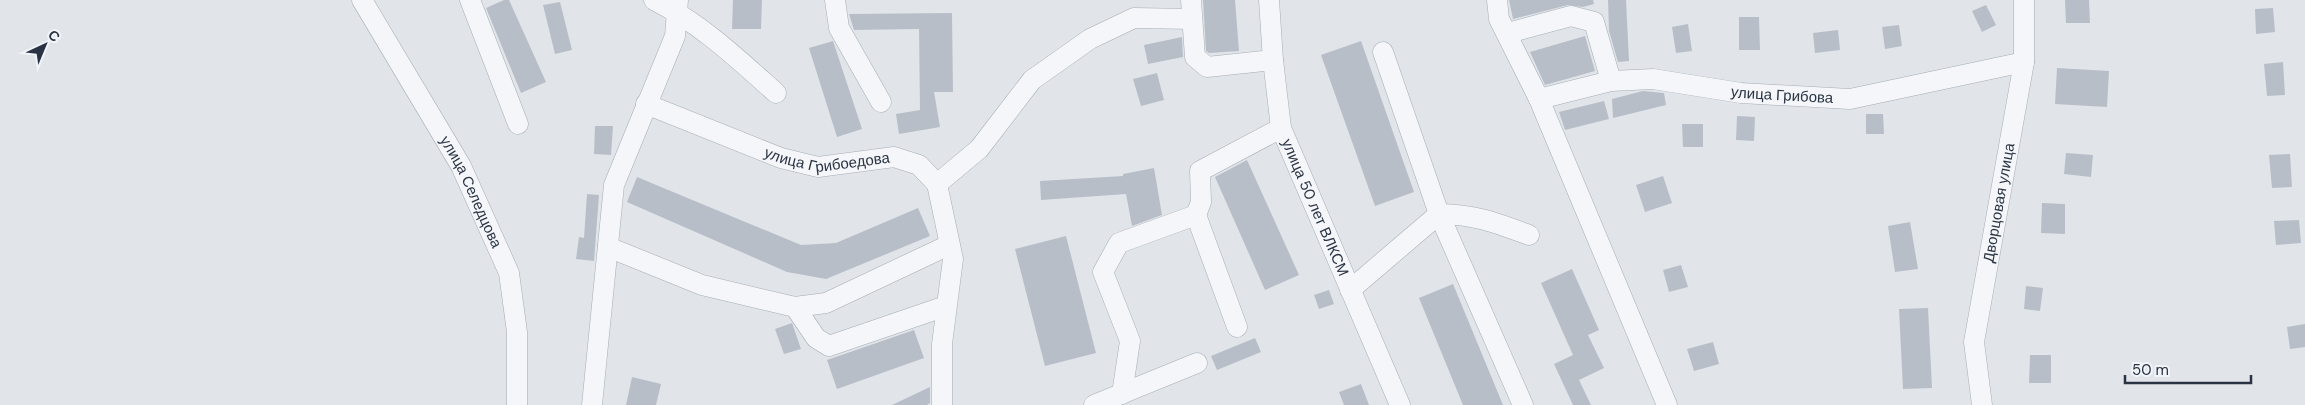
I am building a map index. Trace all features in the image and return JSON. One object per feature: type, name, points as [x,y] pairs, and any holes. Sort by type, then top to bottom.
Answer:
[{"type":"street","name":"улица Селедцова","points":[[362,0],[461,166],[509,273],[517,332],[517,405]]},
{"type":"street","points":[[470,0],[518,124]]},
{"type":"street","points":[[654,0],[677,6],[776,93]]},
{"type":"street","points":[[836,0],[839,28],[881,102]]},
{"type":"street","name":"улица 50 лет ВЛКСМ","points":[[1269,0],[1273,60],[1281,128],[1400,405]]},
{"type":"street","points":[[1497,0],[1500,19],[1539,99],[1667,405]]},
{"type":"street","name":"Дворцовая улица","points":[[1982,405],[1974,342],[2024,62],[2024,0]]},
{"type":"street","points":[[592,405],[614,184],[675,36],[677,6]]},
{"type":"street","points":[[942,405],[942,344],[953,259],[948,245],[937,184],[979,149],[1032,80],[1134,9],[1192,10],[1194,57],[1207,67],[1273,60]]},
{"type":"street","points":[[1508,33],[1571,16],[1594,22],[1611,82]]},
{"type":"street","points":[[1383,52],[1439,214],[1523,405]]},
{"type":"street","name":"улица Грибова","points":[[1539,99],[1611,82],[1653,79],[1742,92],[1850,99],[2024,62]]},
{"type":"street","name":"улица Грибоедова","points":[[646,104],[781,158],[818,167],[894,157],[919,165],[937,184]]},
{"type":"street","points":[[1237,327],[1196,215],[1201,202],[1200,172],[1281,128]]},
{"type":"street","points":[[1350,290],[1439,214],[1468,215],[1493,221],[1529,235]]},
{"type":"street","points":[[1122,394],[1130,341],[1103,272],[1120,243],[1196,215]]},
{"type":"street","points":[[608,248],[702,285],[795,308],[826,304],[948,245]]},
{"type":"street","points":[[795,308],[816,338],[828,346],[946,306]]},
{"type":"street","points":[[1094,405],[1197,363]]},
{"type":"building","points":[[504,0],[509,0],[546,82],[521,93],[486,8]]},
{"type":"building","points":[[733,0],[762,0],[761,29],[732,29]]},
{"type":"building","points":[[1203,0],[1235,0],[1239,51],[1209,53],[1206,51]]},
{"type":"building","points":[[1509,0],[1593,0],[1594,4],[1583,7],[1568,5],[1513,19]]},
{"type":"building","points":[[1608,0],[1626,0],[1629,61],[1618,62],[1609,31]]},
{"type":"building","points":[[2065,0],[2089,0],[2090,23],[2066,23]]},
{"type":"building","points":[[560,2],[572,50],[555,54],[543,5]]},
{"type":"building","points":[[1986,5],[1996,25],[1982,32],[1972,11]]},
{"type":"building","points":[[2273,8],[2275,32],[2256,34],[2255,9]]},
{"type":"building","points":[[952,13],[953,92],[934,92],[940,127],[899,134],[896,114],[920,110],[919,29],[854,30],[849,14]]},
{"type":"building","points":[[1739,17],[1759,17],[1760,50],[1739,50]]},
{"type":"building","points":[[1688,24],[1692,51],[1676,53],[1672,27]]},
{"type":"building","points":[[1899,25],[1902,46],[1885,49],[1882,27]]},
{"type":"building","points":[[1838,30],[1840,50],[1815,53],[1813,33]]},
{"type":"building","points":[[1585,36],[1595,71],[1545,85],[1530,52]]},
{"type":"building","points":[[1182,37],[1183,57],[1148,64],[1144,45]]},
{"type":"building","points":[[833,41],[862,129],[837,137],[809,48]]},
{"type":"building","points":[[1361,41],[1414,192],[1375,206],[1321,55]]},
{"type":"building","points":[[2283,62],[2285,95],[2267,96],[2264,64]]},
{"type":"building","points":[[2057,68],[2109,71],[2107,107],[2055,104]]},
{"type":"building","points":[[1157,73],[1164,100],[1141,106],[1133,79]]},
{"type":"building","points":[[1643,91],[1664,93],[1666,105],[1613,118],[1612,99]]},
{"type":"building","points":[[1604,101],[1609,119],[1565,130],[1559,112]]},
{"type":"building","points":[[1866,114],[1883,114],[1884,134],[1866,134]]},
{"type":"building","points":[[1737,116],[1755,117],[1754,141],[1736,140]]},
{"type":"building","points":[[1682,124],[1703,124],[1703,147],[1683,147]]},
{"type":"building","points":[[595,126],[613,126],[611,155],[594,154]]},
{"type":"building","points":[[2066,153],[2093,155],[2091,177],[2064,174]]},
{"type":"building","points":[[2290,154],[2292,187],[2272,188],[2269,155]]},
{"type":"building","points":[[1247,160],[1299,275],[1265,290],[1215,177]]},
{"type":"building","points":[[1154,168],[1162,215],[1132,226],[1126,194],[1041,200],[1040,181],[1123,176],[1123,174]]},
{"type":"building","points":[[1663,176],[1672,203],[1645,212],[1636,185]]},
{"type":"building","points":[[637,177],[801,245],[836,243],[918,208],[930,236],[826,279],[787,272],[627,202]]},
{"type":"building","points":[[587,194],[599,195],[594,261],[576,259],[579,237],[584,238]]},
{"type":"building","points":[[2042,203],[2065,204],[2065,234],[2041,233]]},
{"type":"building","points":[[2299,220],[2301,243],[2276,245],[2274,221]]},
{"type":"building","points":[[1910,222],[1918,269],[1895,272],[1888,226]]},
{"type":"building","points":[[1066,236],[1096,353],[1045,366],[1015,249]]},
{"type":"building","points":[[1681,265],[1688,287],[1669,292],[1663,270]]},
{"type":"building","points":[[1572,269],[1599,330],[1588,335],[1604,368],[1579,380],[1591,405],[1573,405],[1554,364],[1573,355],[1541,283]]},
{"type":"building","points":[[1453,284],[1503,405],[1463,405],[1419,298]]},
{"type":"building","points":[[2026,286],[2043,288],[2040,311],[2024,309]]},
{"type":"building","points":[[1329,290],[1334,304],[1319,309],[1314,295]]},
{"type":"building","points":[[1928,308],[1932,388],[1903,389],[1899,309]]},
{"type":"building","points":[[792,323],[801,349],[784,354],[775,329]]},
{"type":"building","points":[[2305,324],[2305,347],[2290,349],[2287,327]]},
{"type":"building","points":[[914,330],[924,358],[837,389],[827,360]]},
{"type":"building","points":[[1255,338],[1261,352],[1217,370],[1211,356]]},
{"type":"building","points":[[1713,342],[1719,364],[1694,371],[1687,349]]},
{"type":"building","points":[[2030,355],[2051,355],[2051,383],[2029,383]]},
{"type":"building","points":[[632,377],[661,384],[656,405],[626,405]]},
{"type":"building","points":[[1361,384],[1369,405],[1344,405],[1339,392]]},
{"type":"building","points":[[930,387],[930,403],[927,405],[892,405]]}]
